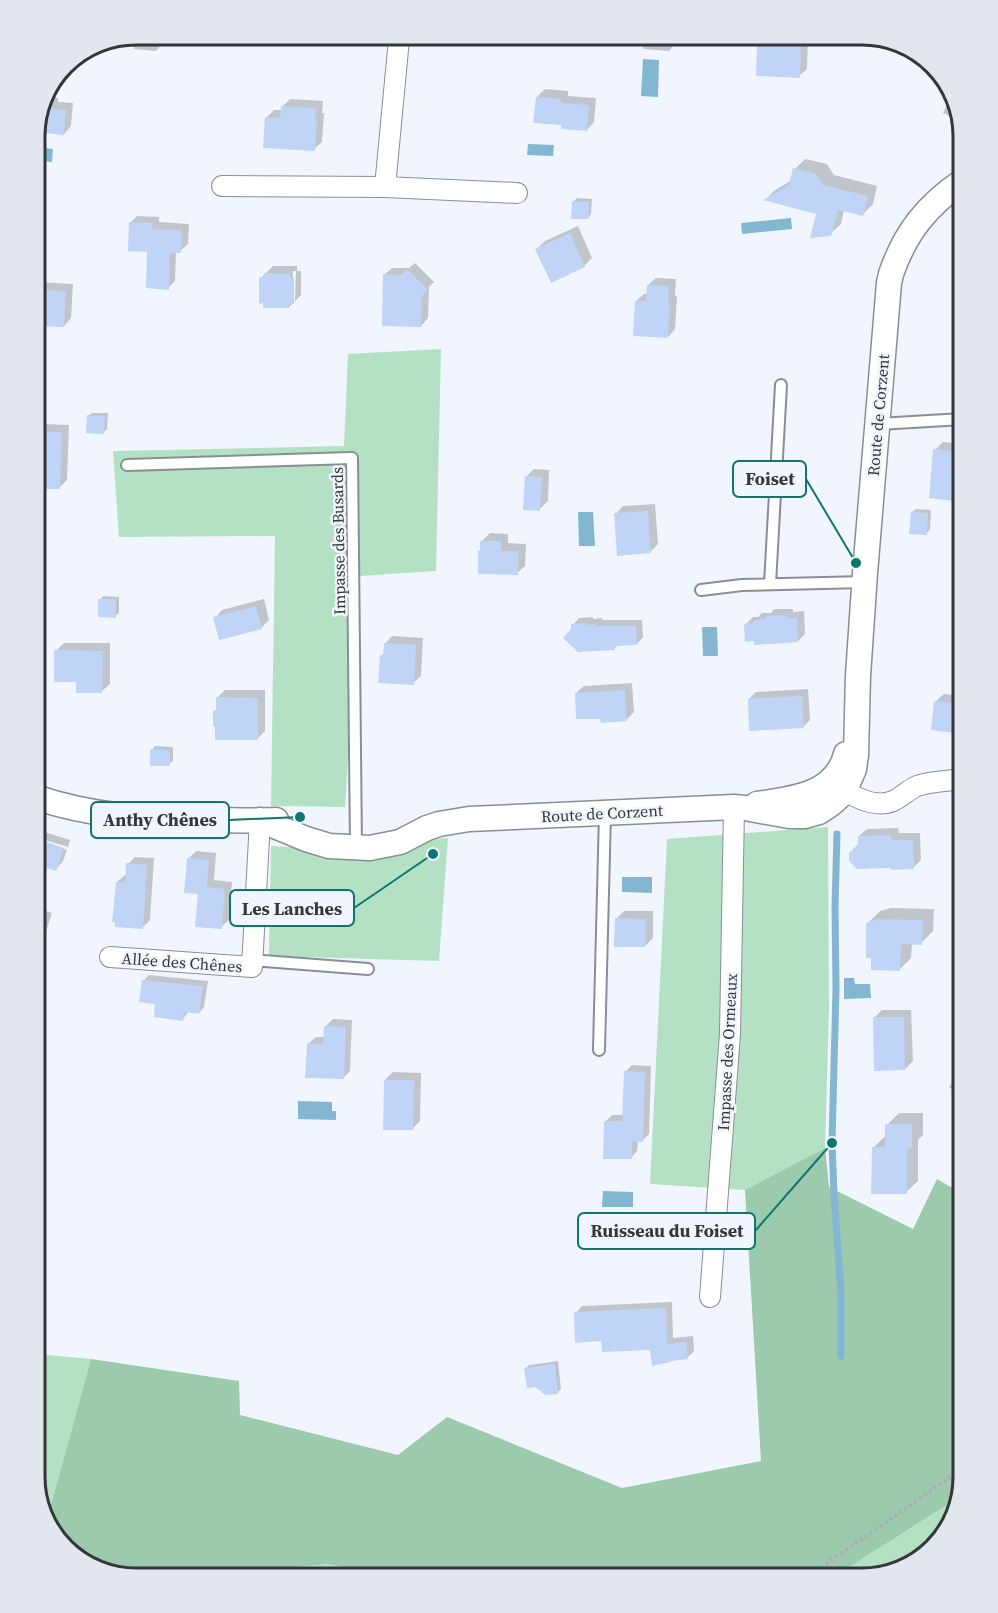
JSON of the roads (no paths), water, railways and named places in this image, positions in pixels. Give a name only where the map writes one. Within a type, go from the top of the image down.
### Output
[{"type":"street","points":[[385,187],[398,45]]},
{"type":"street","points":[[222,186],[385,187],[517,194]]},
{"type":"street","name":"Route de Corzent","points":[[45,800],[138,818],[286,820],[356,841],[430,816],[469,819],[734,807],[789,816],[805,816],[826,808],[839,784],[851,776],[856,755],[858,676],[890,284],[895,264],[917,222],[933,204],[953,189]]},
{"type":"street","points":[[839,784],[865,800],[885,804],[918,786],[953,781]]},
{"type":"street","name":"Impasse des Ormeaux","points":[[710,1297],[730,1034],[734,807]]},
{"type":"street","name":"Allée des Chênes","points":[[110,957],[252,967],[260,820]]},
{"type":"lane","points":[[770,584],[781,385]]},
{"type":"lane","points":[[878,424],[953,420]]},
{"type":"lane","name":"Impasse des Busards","points":[[127,465],[352,458],[356,841]]},
{"type":"lane","points":[[701,590],[742,585],[865,582]]},
{"type":"lane","points":[[599,1050],[605,813]]},
{"type":"lane","points":[[252,960],[368,969]]},
{"type":"water","points":[[643,59],[659,60],[658,97],[641,96]]},
{"type":"water","points":[[528,144],[554,145],[553,156],[527,155]]},
{"type":"water","points":[[45,148],[53,149],[52,162],[45,161]]},
{"type":"water","points":[[791,218],[792,229],[742,234],[741,223]]},
{"type":"water","points":[[578,512],[593,512],[595,546],[579,546]]},
{"type":"water","points":[[702,627],[717,627],[718,656],[703,656]]},
{"type":"water","points":[[622,877],[652,877],[652,893],[622,892]]},
{"type":"water","points":[[844,978],[854,978],[855,984],[870,984],[871,998],[844,999]]},
{"type":"water","points":[[298,1101],[332,1102],[332,1111],[336,1111],[336,1120],[298,1119]]},
{"type":"water","points":[[603,1191],[633,1192],[633,1207],[602,1207]]},
{"type":"waterway","points":[[837,834],[832,1143],[841,1293],[841,1356]]},
{"type":"place","name":"Foiset","points":[[856,563]]},
{"type":"place","name":"Anthy Chênes","points":[[300,817]]},
{"type":"place","name":"Les Lanches","points":[[433,854]]},
{"type":"place","name":"Ruisseau du Foiset","points":[[832,1143]]}]
